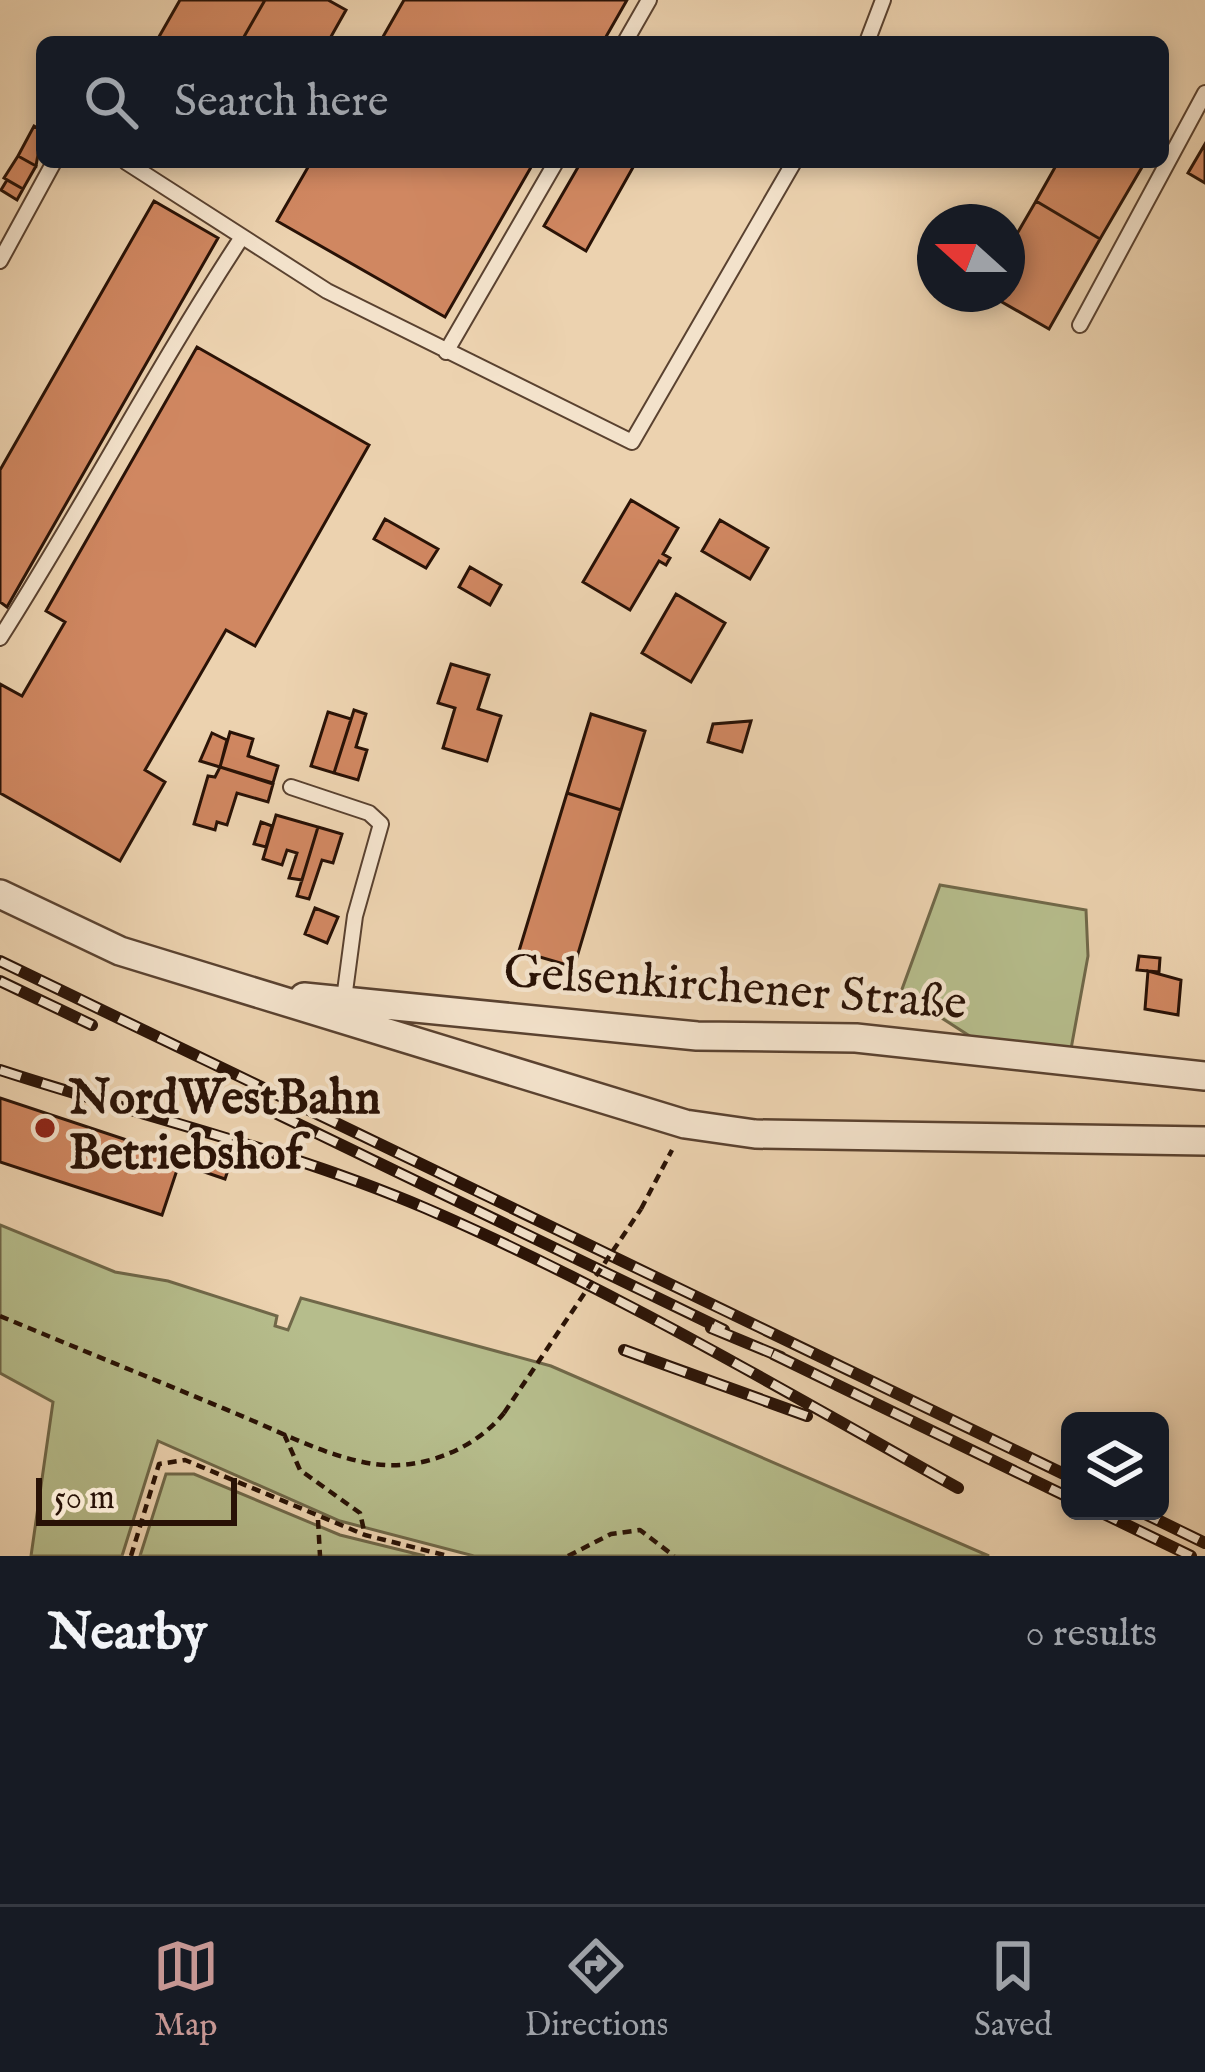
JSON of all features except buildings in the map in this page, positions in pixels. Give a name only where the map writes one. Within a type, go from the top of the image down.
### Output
[{"type":"street","name":"Gelsenkirchener Straße","points":[[0,894],[120,951],[686,1124],[755,1134],[1205,1142]]},
{"type":"street","name":"Gelsenkirchener Straße","points":[[258,994],[697,1036],[856,1038],[1205,1076]]},
{"type":"lane","points":[[629,36],[650,0]]},
{"type":"lane","points":[[869,36],[883,0]]},
{"type":"lane","points":[[1169,160],[1205,93]]},
{"type":"lane","points":[[0,261],[51,168]]},
{"type":"lane","points":[[135,168],[327,291],[632,442],[791,168]]},
{"type":"lane","points":[[446,352],[553,168]]},
{"type":"lane","points":[[1080,325],[1165,168]]},
{"type":"lane","points":[[0,638],[64,536],[166,352],[242,237]]},
{"type":"lane","points":[[290,788],[369,813],[381,824],[356,916],[344,999]]},
{"type":"path","points":[[0,1316],[284,1434],[375,1464],[410,1465],[484,1438],[641,1209],[686,1124]]},
{"type":"path","points":[[284,1434],[300,1470],[360,1513],[365,1535]]},
{"type":"path","points":[[131,1556],[159,1464],[185,1460],[365,1535],[448,1556]]},
{"type":"path","points":[[317,1517],[320,1556]]},
{"type":"path","points":[[568,1556],[611,1534],[640,1530],[674,1556]]},
{"type":"green space","points":[[940,885],[1086,910],[1088,956],[1071,1049],[976,1040],[901,992]]},
{"type":"green space","points":[[0,1225],[115,1272],[168,1281],[277,1316],[275,1326],[288,1330],[301,1298],[551,1366],[989,1556],[474,1556],[340,1521],[158,1441],[122,1556],[31,1556],[53,1402],[0,1373]]},
{"type":"green space","points":[[166,1474],[194,1474],[340,1535],[425,1556],[140,1556]]},
{"type":"railway","points":[[0,961],[1061,1473]]},
{"type":"railway","points":[[0,981],[92,1025]]},
{"type":"railway","points":[[0,1070],[268,1151],[425,1208],[629,1306],[958,1488]]},
{"type":"railway","points":[[238,1095],[724,1330]]},
{"type":"railway","points":[[711,1328],[781,1357]]},
{"type":"railway","points":[[624,1350],[807,1416]]},
{"type":"railway","points":[[773,1354],[1061,1494]]},
{"type":"railway","points":[[1117,1520],[1191,1556]]},
{"type":"railway","points":[[1158,1520],[1205,1543]]},
{"type":"place","name":"NordWestBahn Betriebshof","points":[[45,1128]]}]
